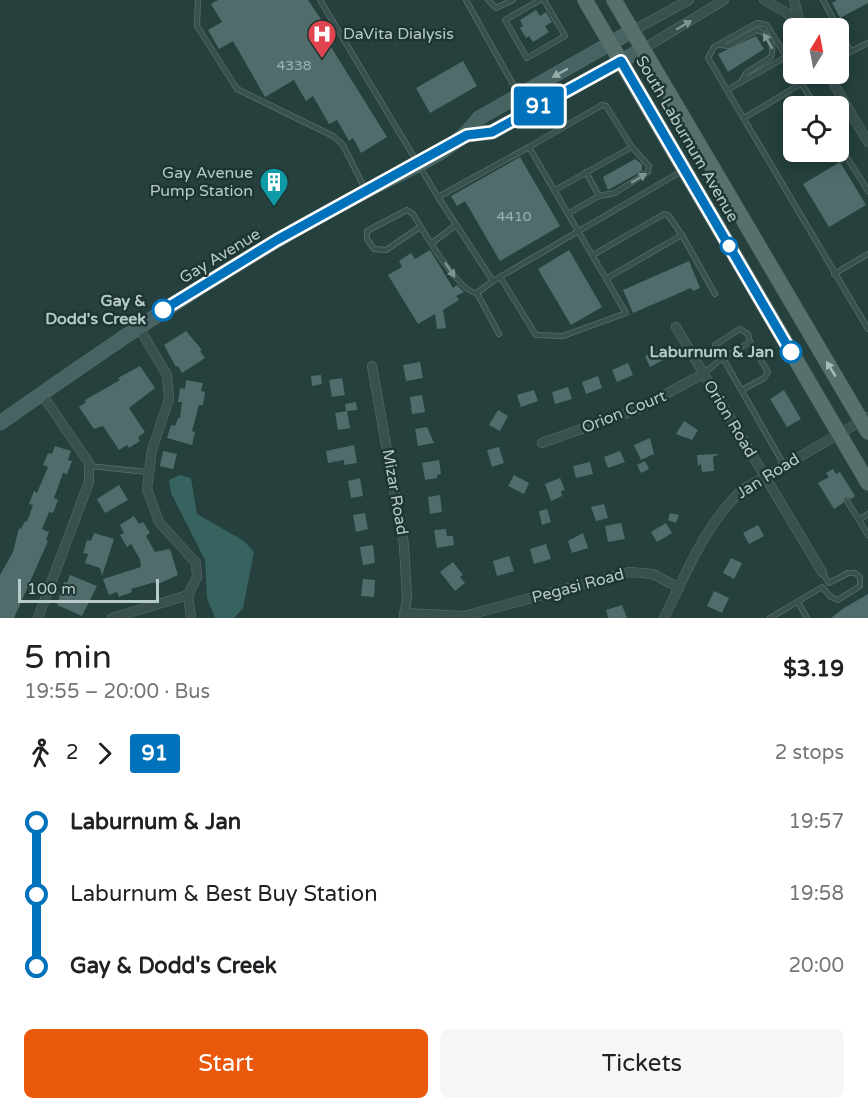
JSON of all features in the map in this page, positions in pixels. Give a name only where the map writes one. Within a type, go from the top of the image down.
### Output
[{"type":"main road","name":"South Laburnum Avenue","points":[[585,0],[868,483]]},
{"type":"main road","name":"South Laburnum Avenue","points":[[614,0],[866,420]]},
{"type":"street","points":[[632,31],[689,0]]},
{"type":"street","points":[[643,48],[724,0]]},
{"type":"street","points":[[764,0],[791,18]]},
{"type":"street","points":[[794,0],[798,18]]},
{"type":"street","name":"Gay Avenue","points":[[467,135],[479,118],[632,31]]},
{"type":"street","name":"Gay Avenue","points":[[0,423],[138,326],[277,240],[467,135],[492,132],[643,48]]},
{"type":"street","points":[[834,84],[868,142]]},
{"type":"street","points":[[138,326],[167,375],[169,399],[147,472],[147,489],[159,522],[196,563],[197,577],[188,595],[191,618]]},
{"type":"street","name":"Orion Road","points":[[676,327],[822,572]]},
{"type":"street","name":"Mizar Road","points":[[372,366],[404,544],[407,597],[404,616]]},
{"type":"street","name":"Orion Court","points":[[542,443],[638,409],[703,374]]},
{"type":"street","points":[[38,618],[89,482],[89,466],[80,446],[41,393]]},
{"type":"street","name":"Jan Road","points":[[664,618],[709,531],[726,504],[742,490],[838,433],[866,420]]},
{"type":"street","name":"Pegasi Road","points":[[404,616],[464,616],[630,572],[661,577],[679,588]]},
{"type":"street","points":[[112,618],[188,595]]},
{"type":"lane","points":[[198,0],[197,26],[237,89],[333,136],[343,146],[366,191]]},
{"type":"lane","points":[[320,0],[438,197],[493,281]]},
{"type":"lane","points":[[466,0],[519,96]]},
{"type":"lane","points":[[488,0],[496,8],[513,0]]},
{"type":"lane","points":[[542,0],[565,36],[527,58],[505,20],[542,0]]},
{"type":"lane","points":[[823,0],[832,18]]},
{"type":"lane","points":[[783,52],[767,25],[757,23],[714,47],[708,58],[868,329]]},
{"type":"lane","points":[[719,44],[729,46],[757,30],[763,32],[769,40],[773,49],[771,57],[746,73],[741,82]]},
{"type":"lane","points":[[849,48],[851,51],[868,43]]},
{"type":"lane","points":[[727,90],[783,59]]},
{"type":"lane","points":[[744,118],[799,84]]},
{"type":"lane","points":[[438,197],[602,105],[606,106],[632,147],[649,166],[648,172],[615,193],[599,196],[568,213]]},
{"type":"lane","points":[[500,277],[536,335],[563,336],[626,313],[529,147]]},
{"type":"lane","points":[[555,190],[632,147]]},
{"type":"lane","points":[[849,161],[868,191]]},
{"type":"lane","points":[[474,293],[684,170]]},
{"type":"lane","points":[[586,172],[599,196]]},
{"type":"lane","points":[[420,227],[386,250],[374,249],[367,239],[367,231],[404,209],[412,214],[454,277],[474,293],[499,334]]},
{"type":"lane","points":[[593,255],[664,214],[668,215],[716,294]]},
{"type":"lane","points":[[432,243],[456,225]]},
{"type":"lane","points":[[607,279],[682,235]]},
{"type":"lane","points":[[834,274],[868,254]]},
{"type":"lane","points":[[742,390],[765,378],[768,372],[750,342],[748,334],[740,329],[717,341],[715,345],[784,465]]},
{"type":"lane","points":[[703,374],[723,358],[750,342]]},
{"type":"lane","points":[[89,466],[147,472]]},
{"type":"lane","points":[[848,501],[868,535]]},
{"type":"lane","points":[[859,520],[868,514]]},
{"type":"lane","points":[[822,572],[829,584]]},
{"type":"lane","points":[[773,617],[822,587],[849,573],[855,573],[860,577],[858,589],[838,600],[831,597],[822,587]]},
{"type":"lane","points":[[798,602],[807,618]]},
{"type":"water","points":[[180,475],[191,478],[197,514],[244,541],[254,552],[243,608],[234,618],[215,618],[207,598],[205,560],[171,493],[169,480]]},
{"type":"building","points":[[218,0],[308,0],[333,37],[334,44],[331,47],[387,137],[361,153],[353,138],[349,141],[337,120],[329,124],[313,96],[306,101],[294,80],[265,97],[233,41],[219,49],[208,30],[222,22],[211,4]]},
{"type":"building","points":[[837,0],[868,0],[868,3],[840,18],[832,3]]},
{"type":"building","points":[[536,10],[540,16],[546,12],[552,22],[545,26],[549,32],[533,42],[529,36],[526,38],[520,28],[523,26],[520,20]]},
{"type":"building","points":[[756,36],[764,49],[728,72],[718,54]]},
{"type":"building","points":[[463,61],[477,86],[430,113],[416,88]]},
{"type":"building","points":[[520,157],[560,226],[500,261],[465,201],[457,206],[451,196]]},
{"type":"building","points":[[635,159],[642,164],[642,171],[608,190],[603,177]]},
{"type":"building","points":[[840,162],[866,205],[829,227],[803,184]]},
{"type":"building","points":[[430,250],[453,288],[457,285],[464,292],[456,296],[459,300],[443,310],[446,328],[437,329],[435,314],[418,324],[388,275],[402,267],[399,261],[411,253],[415,259]]},
{"type":"building","points":[[569,250],[602,307],[571,325],[538,269]]},
{"type":"building","points":[[689,261],[700,288],[693,291],[691,288],[633,313],[623,290]]},
{"type":"building","points":[[186,331],[202,350],[200,351],[205,358],[182,373],[178,366],[176,367],[164,345]]},
{"type":"building","points":[[670,346],[674,354],[650,367],[645,356]]},
{"type":"building","points":[[420,362],[423,378],[406,381],[403,365]]},
{"type":"building","points":[[628,363],[633,375],[617,382],[612,370]]},
{"type":"building","points":[[140,366],[155,388],[129,408],[145,432],[138,437],[140,441],[129,448],[127,445],[119,450],[103,426],[94,429],[79,407],[86,402],[85,400]]},
{"type":"building","points":[[321,375],[322,384],[312,386],[311,376]]},
{"type":"building","points":[[598,376],[602,388],[586,394],[582,382]]},
{"type":"building","points":[[342,378],[345,395],[332,397],[329,380]]},
{"type":"building","points":[[186,380],[203,383],[201,391],[205,392],[203,405],[199,405],[192,431],[195,432],[192,445],[167,438],[171,425],[175,426],[180,418],[182,402],[178,402],[180,388],[185,389]]},
{"type":"building","points":[[568,387],[572,399],[555,404],[552,392]]},
{"type":"building","points":[[534,390],[538,401],[521,407],[517,395]]},
{"type":"building","points":[[784,390],[801,419],[787,427],[770,399]]},
{"type":"building","points":[[422,395],[425,412],[412,414],[410,397]]},
{"type":"building","points":[[356,402],[357,410],[346,411],[345,404]]},
{"type":"building","points":[[498,410],[508,416],[500,431],[489,425]]},
{"type":"building","points":[[347,411],[350,428],[338,430],[335,413]]},
{"type":"building","points":[[684,421],[698,430],[692,440],[676,434]]},
{"type":"building","points":[[427,427],[434,443],[418,446],[415,429]]},
{"type":"building","points":[[650,438],[654,454],[641,460],[634,445]]},
{"type":"building","points":[[354,445],[357,463],[344,465],[344,460],[328,463],[326,451]]},
{"type":"building","points":[[55,446],[71,451],[68,460],[72,461],[67,474],[63,473],[54,498],[58,500],[53,513],[49,512],[42,529],[49,532],[46,540],[48,541],[14,618],[0,618],[0,575],[13,552],[19,528],[21,529],[25,521],[27,522],[33,505],[29,504],[34,491],[37,493],[48,467],[43,465],[48,453],[52,454]]},
{"type":"building","points":[[499,447],[504,463],[492,467],[487,450]]},
{"type":"building","points":[[163,451],[177,454],[173,469],[160,466]]},
{"type":"building","points":[[620,451],[625,462],[608,468],[604,457]]},
{"type":"building","points":[[719,454],[713,457],[714,471],[702,472],[701,464],[698,466],[697,455]]},
{"type":"building","points":[[439,460],[441,474],[437,475],[437,478],[425,480],[422,463]]},
{"type":"building","points":[[645,461],[649,469],[641,473],[637,465]]},
{"type":"building","points":[[590,462],[593,474],[576,478],[573,466]]},
{"type":"building","points":[[833,469],[836,474],[840,472],[855,496],[851,499],[845,497],[843,503],[834,509],[818,483],[829,477],[826,473]]},
{"type":"building","points":[[514,475],[529,483],[524,494],[508,486]]},
{"type":"building","points":[[360,478],[363,496],[351,498],[348,481]]},
{"type":"building","points":[[560,478],[565,490],[561,491],[562,496],[551,501],[545,484]]},
{"type":"building","points":[[119,485],[128,500],[105,513],[97,499]]},
{"type":"building","points":[[440,495],[442,512],[430,514],[428,497]]},
{"type":"building","points":[[604,504],[608,518],[596,521],[591,507]]},
{"type":"building","points":[[547,509],[551,522],[542,525],[539,511]]},
{"type":"building","points":[[365,513],[368,529],[356,532],[353,515]]},
{"type":"building","points":[[670,513],[679,515],[676,523],[668,520]]},
{"type":"building","points":[[134,516],[139,524],[143,522],[150,533],[146,536],[155,552],[170,549],[178,575],[156,585],[155,582],[131,589],[132,592],[119,597],[117,592],[109,595],[103,579],[141,567],[140,559],[131,544],[127,547],[120,535],[124,533],[120,525]]},
{"type":"building","points":[[621,523],[625,539],[608,542],[605,526]]},
{"type":"building","points":[[666,523],[672,533],[657,542],[651,532]]},
{"type":"building","points":[[758,525],[764,536],[749,544],[743,533]]},
{"type":"building","points":[[446,529],[447,536],[453,536],[454,545],[437,548],[434,530]]},
{"type":"building","points":[[94,533],[114,539],[102,576],[100,568],[85,563],[88,554],[83,553],[87,540],[91,541]]},
{"type":"building","points":[[583,533],[588,548],[572,553],[568,541]]},
{"type":"building","points":[[546,544],[551,559],[534,564],[530,549]]},
{"type":"building","points":[[373,545],[375,563],[363,565],[360,547]]},
{"type":"building","points":[[509,556],[514,571],[497,576],[493,561]]},
{"type":"building","points":[[731,558],[742,563],[734,579],[723,573]]},
{"type":"building","points":[[453,562],[463,575],[460,577],[465,583],[455,591],[440,572]]},
{"type":"building","points":[[70,575],[97,586],[82,616],[57,605],[64,582],[67,583]]},
{"type":"building","points":[[363,579],[375,580],[374,597],[361,596]]},
{"type":"building","points":[[714,591],[729,598],[722,613],[707,606]]},
{"type":"building","points":[[868,594],[868,618],[831,618],[844,608]]},
{"type":"building","points":[[622,605],[627,618],[608,618],[606,610]]},
{"type":"bus line","name":"91","points":[[163,310],[277,240],[467,135],[492,132],[621,61],[791,352]]},
{"type":"place","name":"DaVita Dialysis","points":[[322,60]]},
{"type":"place","name":"Gay Avenue Pump Station","points":[[274,208]]},
{"type":"place","name":"Gay & Dodd's Creek","points":[[163,310]]},
{"type":"place","name":"Laburnum & Jan","points":[[791,352]]}]
